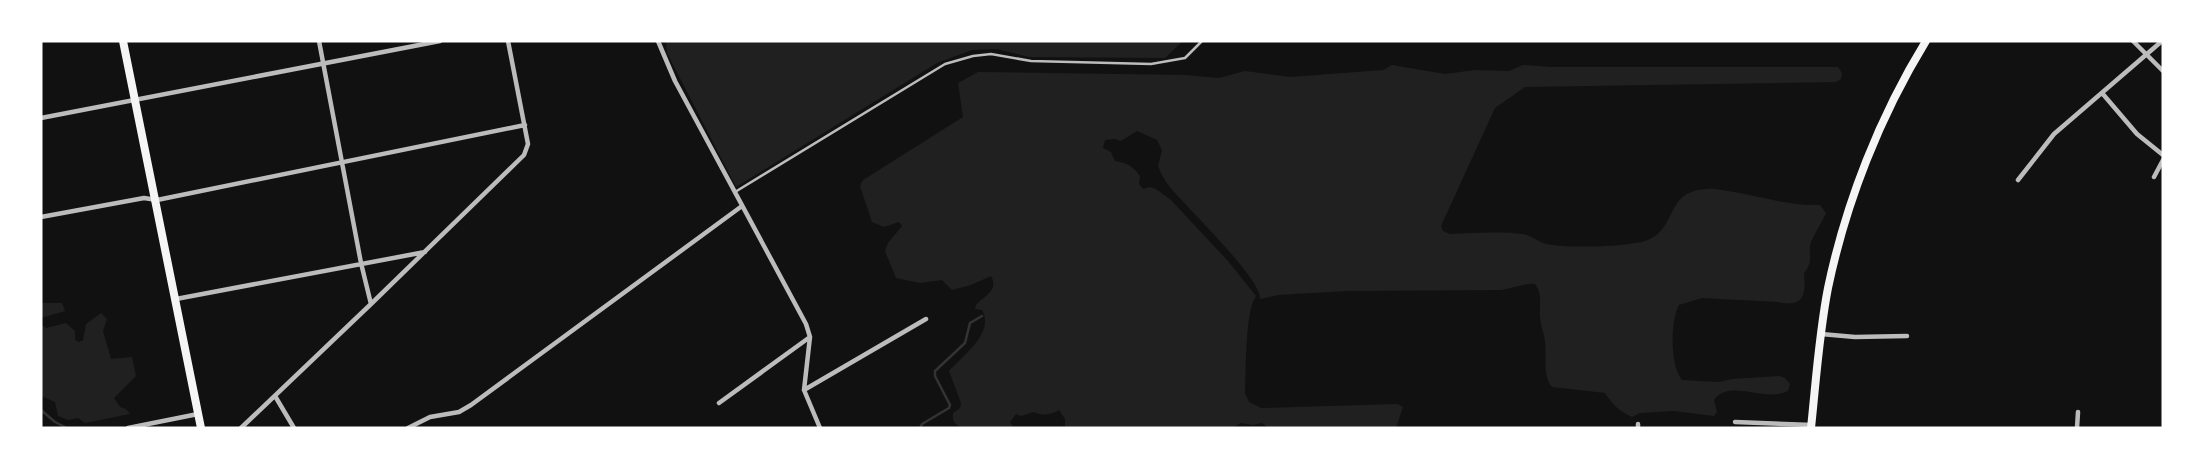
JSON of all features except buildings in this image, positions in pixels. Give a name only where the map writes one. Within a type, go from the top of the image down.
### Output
[{"type":"main road","points":[[123,41],[157,200],[201,428]]},
{"type":"main road","points":[[1812,426],[1821,334],[1829,287],[1856,190],[1896,94],[1926,41]]},
{"type":"street","points":[[319,41],[361,263],[371,304]]},
{"type":"street","points":[[41,118],[440,41]]},
{"type":"street","points":[[240,428],[524,155],[528,144],[508,41]]},
{"type":"street","points":[[658,41],[672,74],[806,324],[810,338],[804,390],[820,428]]},
{"type":"street","points":[[2133,41],[2163,71]]},
{"type":"street","points":[[2018,180],[2054,134],[2162,41]]},
{"type":"street","points":[[2102,92],[2137,134],[2163,155]]},
{"type":"street","points":[[41,217],[144,198],[157,200],[343,164],[525,125]]},
{"type":"street","points":[[2154,176],[2163,160]]},
{"type":"street","points":[[408,428],[430,417],[459,412],[471,405],[742,206]]},
{"type":"street","points":[[176,299],[424,252]]},
{"type":"street","points":[[804,390],[926,319]]},
{"type":"street","points":[[1821,334],[1856,337],[1907,336]]},
{"type":"street","points":[[719,403],[810,338]]},
{"type":"street","points":[[275,396],[294,428]]},
{"type":"street","points":[[2077,428],[2078,412]]},
{"type":"street","points":[[128,428],[198,414]]},
{"type":"street","points":[[1735,422],[1812,426]]},
{"type":"lane","points":[[735,192],[945,64],[973,56],[991,54],[1031,62],[1151,64],[1185,58],[1202,41]]},
{"type":"shaded area","points":[[666,41],[1183,41],[1165,58],[1029,57],[996,49],[972,50],[937,63],[736,187],[667,53]]},
{"type":"shaded area","points":[[1392,65],[1445,74],[1475,70],[1509,71],[1523,65],[1552,67],[1838,67],[1842,73],[1841,79],[1836,82],[1525,87],[1495,108],[1441,226],[1443,231],[1450,234],[1513,233],[1530,236],[1543,243],[1552,245],[1578,247],[1609,246],[1636,243],[1656,236],[1663,229],[1677,203],[1693,191],[1717,189],[1787,203],[1820,205],[1826,213],[1811,242],[1810,261],[1804,273],[1804,293],[1802,298],[1793,303],[1787,303],[1702,298],[1679,305],[1674,322],[1673,354],[1675,365],[1682,380],[1719,382],[1732,379],[1779,376],[1785,378],[1790,384],[1788,391],[1779,394],[1769,394],[1729,391],[1721,394],[1714,400],[1717,412],[1714,416],[1674,411],[1640,413],[1632,417],[1616,407],[1605,393],[1552,387],[1546,371],[1545,341],[1540,318],[1540,296],[1535,284],[1502,290],[1348,291],[1278,295],[1260,299],[1257,289],[1249,276],[1166,181],[1158,166],[1162,150],[1157,140],[1137,131],[1121,141],[1114,139],[1105,140],[1103,148],[1111,152],[1115,161],[1126,164],[1135,170],[1140,176],[1139,184],[1143,189],[1150,187],[1156,189],[1171,200],[1228,261],[1256,296],[1252,303],[1247,342],[1245,393],[1249,402],[1261,408],[1397,404],[1403,407],[1396,428],[1268,428],[1262,423],[1253,425],[1241,423],[1233,428],[1065,428],[1065,419],[1059,410],[1046,414],[1034,412],[1021,416],[1016,414],[1010,422],[1014,428],[962,428],[954,422],[953,413],[960,408],[961,403],[949,371],[969,351],[981,335],[985,319],[982,310],[975,309],[976,305],[992,289],[993,281],[991,276],[971,285],[952,290],[942,280],[920,283],[896,278],[885,251],[888,243],[902,226],[899,222],[884,227],[872,222],[860,186],[863,180],[963,117],[958,83],[978,72],[1185,75],[1219,78],[1245,71],[1290,77],[1383,70]]},
{"type":"shaded area","points":[[41,303],[62,303],[65,311],[41,318]]},
{"type":"shaded area","points":[[101,313],[107,319],[103,331],[111,359],[132,357],[136,376],[114,398],[120,407],[126,409],[130,414],[85,423],[78,418],[68,420],[58,416],[55,402],[41,396],[41,324],[46,328],[66,323],[75,331],[75,340],[79,342],[83,340],[86,324]]},
{"type":"waterway","points":[[920,428],[922,424],[949,408],[950,405],[935,376],[935,371],[965,343],[970,323],[982,316]]},
{"type":"waterway","points":[[41,410],[55,422],[67,428]]}]
